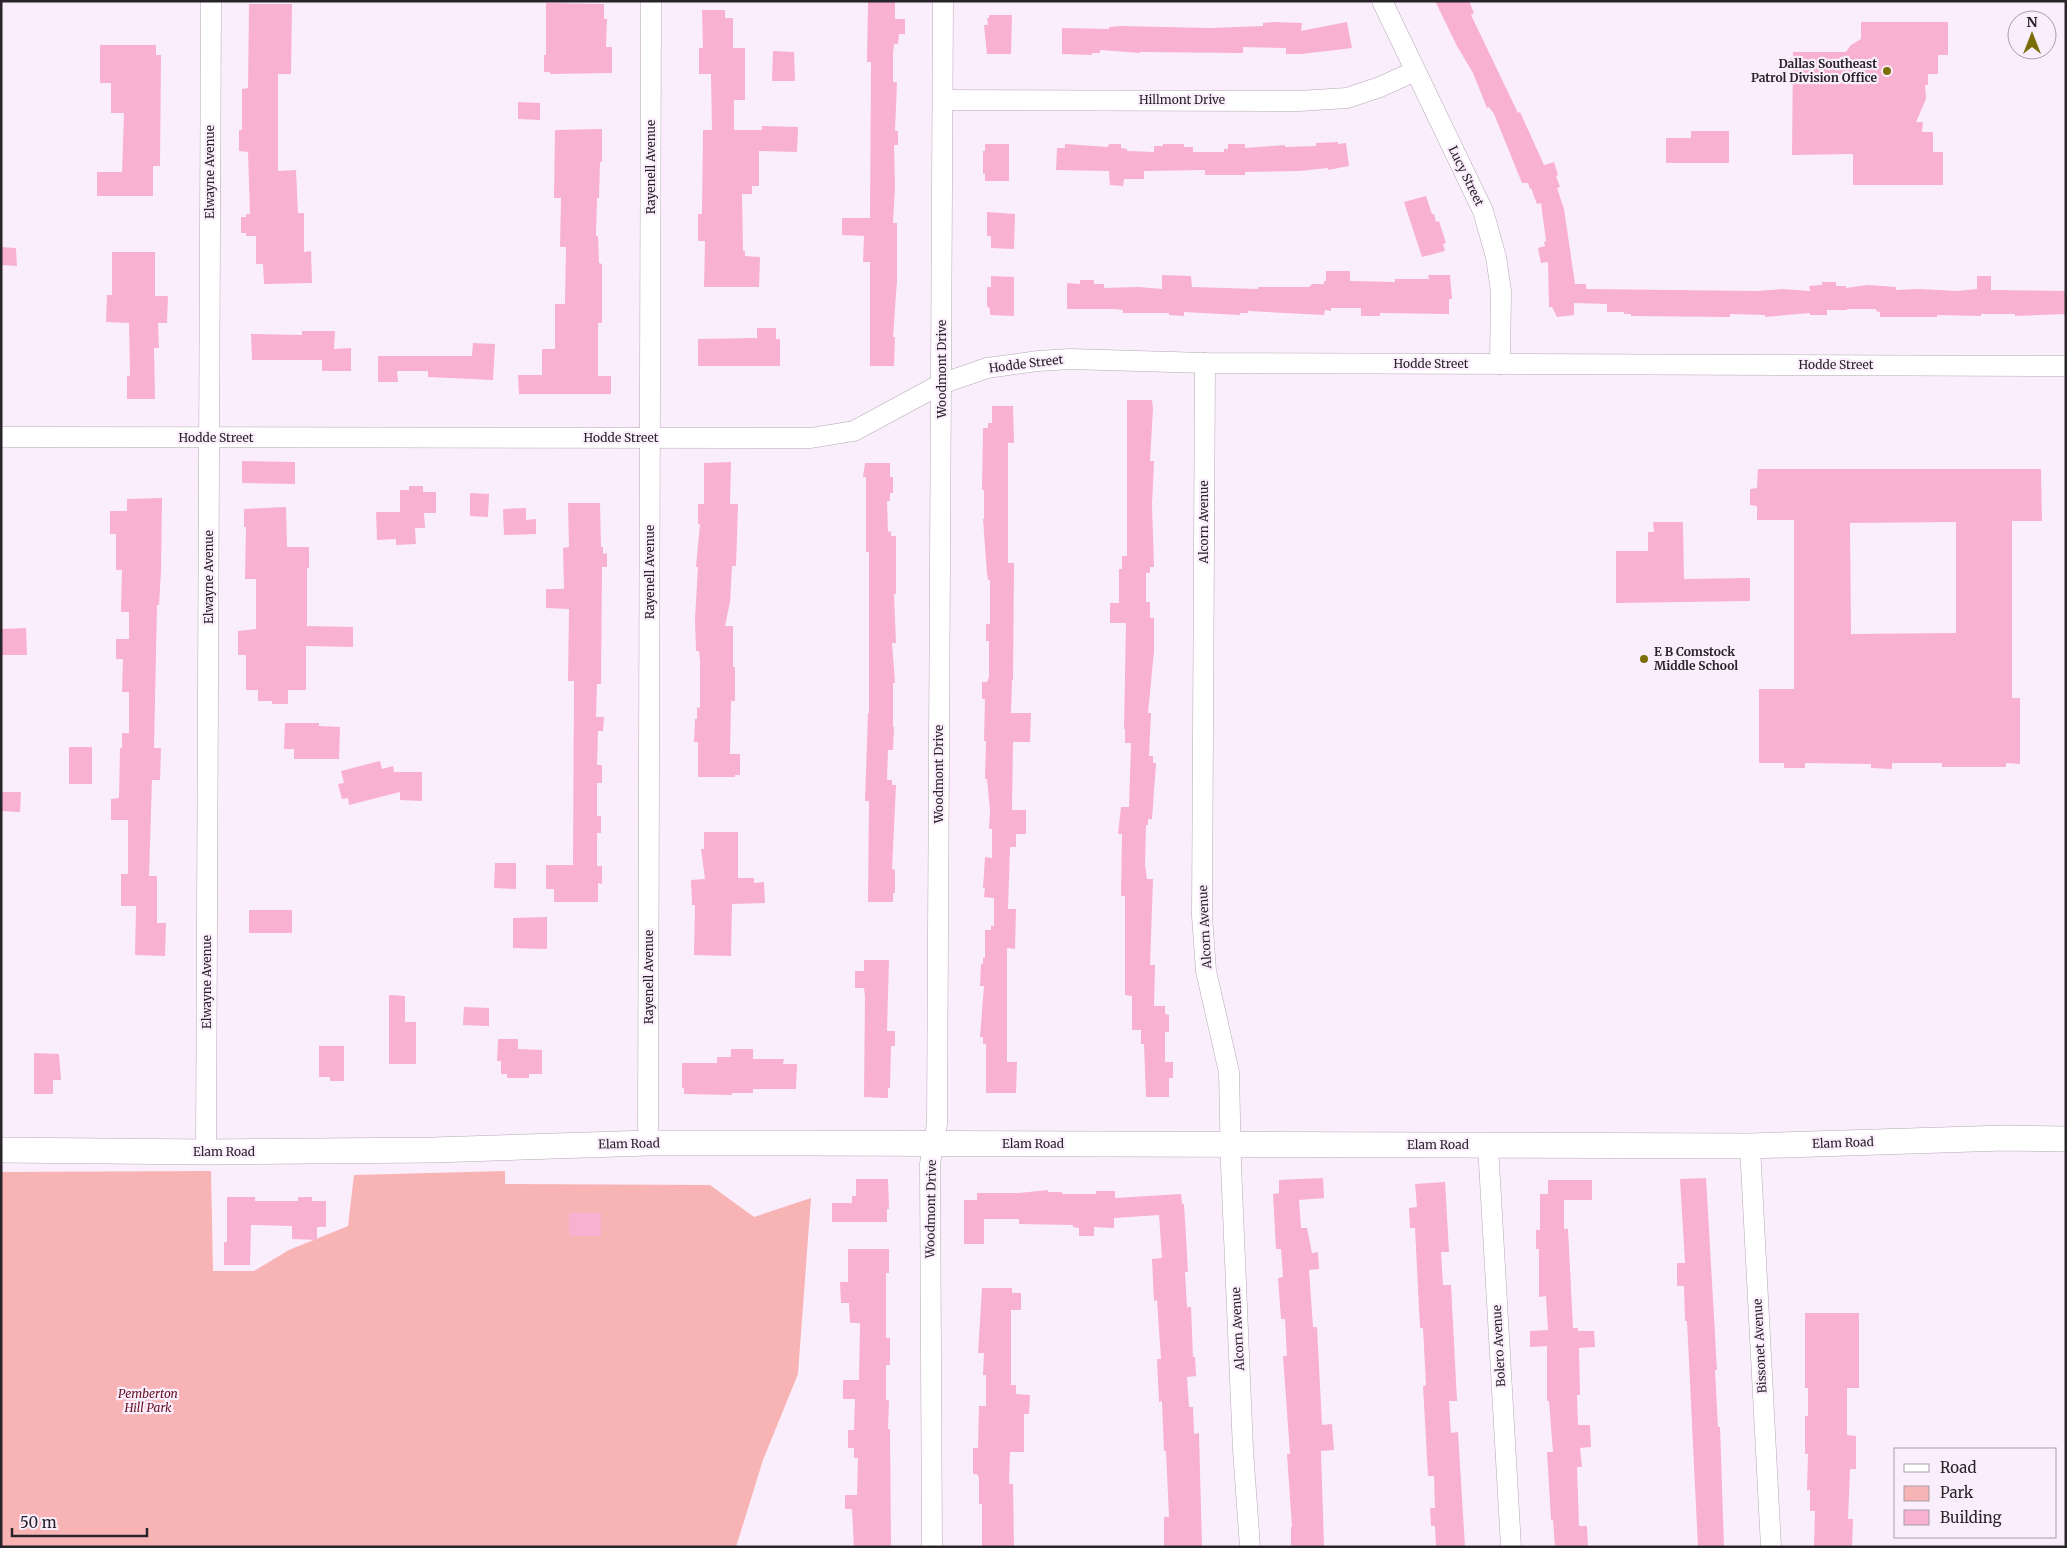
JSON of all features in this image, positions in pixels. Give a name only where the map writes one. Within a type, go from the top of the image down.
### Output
[{"type":"street","name":"Elwayne Avenue","points":[[206,1152],[211,1]]},
{"type":"street","name":"Rayenell Avenue","points":[[648,1143],[651,1]]},
{"type":"street","name":"Woodmont Drive","points":[[932,1547],[930,1164],[937,1114],[944,100],[943,1]]},
{"type":"street","name":"Lucy Street","points":[[1382,1],[1483,212],[1496,257],[1501,291],[1500,364]]},
{"type":"street","name":"Hillmont Drive","points":[[944,100],[1299,101],[1347,98],[1380,87],[1415,71]]},
{"type":"street","name":"Hodde Street","points":[[1,437],[811,438],[854,431],[942,384],[987,368],[1070,359],[1205,363],[2066,366]]},
{"type":"street","name":"Alcorn Avenue","points":[[1205,363],[1202,916],[1206,971],[1229,1072],[1243,1440],[1250,1547]]},
{"type":"street","name":"Elam Road","points":[[1,1150],[206,1152],[434,1150],[648,1143],[1750,1146],[2005,1138],[2066,1139]]},
{"type":"street","name":"Bolero Avenue","points":[[1488,1145],[1511,1547]]},
{"type":"street","name":"Bissonet Avenue","points":[[1750,1146],[1771,1547]]},
{"type":"green space","name":"Pemberton Hill Park","points":[[211,1171],[213,1271],[254,1271],[289,1250],[348,1226],[354,1175],[505,1171],[505,1184],[710,1185],[754,1217],[811,1198],[798,1374],[763,1460],[736,1547],[1,1547],[1,1172]]},
{"type":"building","points":[[868,1],[895,1],[895,19],[905,19],[905,34],[899,34],[898,44],[894,44],[893,54],[893,82],[897,82],[895,131],[898,131],[898,145],[894,145],[895,187],[893,223],[897,223],[897,280],[893,337],[895,337],[894,366],[870,366],[870,262],[863,262],[864,236],[842,235],[842,218],[870,218],[871,62],[867,62]]},
{"type":"building","points":[[1435,1],[1469,1],[1474,13],[1471,15],[1518,113],[1520,112],[1544,165],[1554,162],[1560,187],[1557,188],[1564,209],[1575,284],[1586,284],[1586,289],[1757,291],[1782,289],[1810,291],[1809,286],[1822,285],[1822,282],[1836,282],[1836,286],[1846,286],[1846,288],[1867,285],[1896,287],[1896,290],[1957,291],[1977,289],[1977,276],[1991,276],[1991,290],[2066,291],[2066,314],[1880,317],[1880,312],[1876,311],[1876,309],[1847,309],[1827,310],[1827,315],[1810,315],[1810,313],[1765,317],[1765,315],[1730,314],[1730,317],[1631,316],[1631,314],[1624,314],[1624,312],[1607,312],[1607,304],[1574,303],[1574,315],[1557,317],[1552,307],[1549,307],[1548,262],[1541,263],[1538,248],[1545,246],[1544,242],[1546,241],[1541,203],[1537,204],[1528,183],[1522,183],[1494,114],[1489,107],[1487,108],[1473,73],[1457,46]]},
{"type":"building","points":[[546,3],[604,4],[604,19],[607,19],[606,47],[612,47],[612,73],[550,74],[550,72],[544,72],[544,55],[546,55]]},
{"type":"building","points":[[249,4],[292,4],[291,74],[278,74],[278,171],[296,170],[298,213],[304,213],[304,252],[311,251],[312,283],[264,284],[263,264],[256,264],[256,236],[246,236],[246,233],[241,233],[241,217],[246,217],[246,214],[250,214],[248,152],[239,151],[239,130],[242,130],[242,89],[248,88]]},
{"type":"building","points":[[702,10],[725,10],[725,18],[733,18],[733,48],[745,48],[745,100],[734,100],[734,130],[762,130],[762,126],[798,127],[797,152],[759,151],[759,186],[752,186],[752,194],[742,194],[743,251],[745,251],[745,256],[760,257],[759,287],[704,287],[705,241],[698,241],[698,214],[702,214],[703,130],[712,130],[711,74],[699,74],[699,48],[703,48]]},
{"type":"building","points":[[989,15],[1012,15],[1011,54],[987,54],[984,25],[988,25],[987,18],[989,18]]},
{"type":"building","points":[[1347,22],[1352,48],[1301,54],[1286,54],[1286,48],[1243,47],[1243,53],[1140,53],[1100,50],[1100,53],[1092,53],[1092,55],[1062,54],[1062,28],[1109,29],[1109,27],[1120,26],[1210,28],[1263,26],[1263,23],[1302,23],[1301,31]]},
{"type":"building","points":[[1861,22],[1948,22],[1948,55],[1938,55],[1938,74],[1928,74],[1928,85],[1925,85],[1926,99],[1916,122],[1923,122],[1922,132],[1933,132],[1933,152],[1943,152],[1943,185],[1853,185],[1853,154],[1792,155],[1793,52],[1846,52],[1851,45],[1861,39]]},
{"type":"building","points":[[100,45],[156,45],[156,55],[161,55],[160,166],[153,166],[153,196],[97,196],[97,172],[122,172],[124,113],[111,113],[111,83],[100,83]]},
{"type":"building","points":[[773,51],[794,52],[795,81],[772,81]]},
{"type":"building","points":[[518,102],[540,103],[540,120],[518,119]]},
{"type":"building","points":[[602,129],[602,162],[600,162],[599,198],[597,198],[596,236],[598,236],[599,263],[602,264],[602,323],[598,323],[598,376],[611,376],[611,394],[519,394],[518,375],[542,375],[542,349],[555,349],[555,304],[565,304],[566,247],[560,247],[561,198],[554,198],[555,130]]},
{"type":"building","points":[[1691,131],[1729,131],[1729,163],[1666,163],[1666,138],[1691,138]]},
{"type":"building","points":[[1338,142],[1338,144],[1346,143],[1349,166],[1328,170],[1328,168],[1300,171],[1245,172],[1245,175],[1205,175],[1205,170],[1144,171],[1144,179],[1124,179],[1123,186],[1110,185],[1109,171],[1056,170],[1057,148],[1065,148],[1065,144],[1108,147],[1109,144],[1121,144],[1121,148],[1127,149],[1127,151],[1154,152],[1154,146],[1184,144],[1184,147],[1193,147],[1193,152],[1224,152],[1224,149],[1228,149],[1228,144],[1245,144],[1245,148],[1285,145],[1285,147],[1316,146],[1316,143]]},
{"type":"building","points":[[985,144],[1009,144],[1009,181],[985,181],[985,174],[983,174],[983,151],[985,151]]},
{"type":"building","points":[[1426,196],[1436,222],[1439,221],[1446,243],[1443,244],[1445,251],[1422,257],[1404,202]]},
{"type":"building","points":[[987,212],[1015,214],[1014,249],[991,248],[991,236],[987,236]]},
{"type":"building","points":[[1,247],[16,248],[17,266],[1,265]]},
{"type":"building","points":[[112,252],[155,252],[155,296],[168,296],[167,323],[158,323],[159,348],[154,348],[155,399],[127,399],[127,376],[130,376],[129,323],[106,322],[107,295],[112,295]]},
{"type":"building","points":[[1326,271],[1350,271],[1350,281],[1395,282],[1395,279],[1429,279],[1428,275],[1450,275],[1452,299],[1449,299],[1449,314],[1380,313],[1380,316],[1361,316],[1361,308],[1331,308],[1331,311],[1325,310],[1324,315],[1248,311],[1248,313],[1240,313],[1240,315],[1184,312],[1184,316],[1169,315],[1169,313],[1123,313],[1123,310],[1115,309],[1067,309],[1067,283],[1080,284],[1080,280],[1094,280],[1094,284],[1104,284],[1104,288],[1139,287],[1162,289],[1162,275],[1191,276],[1192,287],[1258,289],[1258,287],[1309,287],[1312,284],[1324,284],[1324,281],[1326,281]]},
{"type":"building","points":[[991,276],[1014,277],[1014,316],[990,315],[990,309],[987,306],[987,287],[991,287]]},
{"type":"building","points":[[757,328],[776,328],[776,339],[780,339],[780,366],[698,366],[698,339],[757,338]]},
{"type":"building","points":[[302,331],[335,331],[334,349],[351,348],[351,371],[322,371],[322,360],[252,360],[251,334],[302,335]]},
{"type":"building","points":[[473,343],[495,344],[493,380],[428,377],[428,371],[397,371],[398,382],[378,382],[378,356],[472,356]]},
{"type":"building","points":[[1127,400],[1152,400],[1153,409],[1150,461],[1154,461],[1152,505],[1154,567],[1150,567],[1150,573],[1146,573],[1146,602],[1150,602],[1150,618],[1154,618],[1154,651],[1148,713],[1151,713],[1149,756],[1153,756],[1153,763],[1156,763],[1152,819],[1148,819],[1148,825],[1146,825],[1145,865],[1147,879],[1153,879],[1150,965],[1155,965],[1154,1006],[1165,1006],[1165,1014],[1169,1015],[1169,1032],[1165,1032],[1165,1062],[1173,1062],[1173,1078],[1169,1078],[1169,1097],[1146,1097],[1144,1044],[1141,1044],[1141,1030],[1132,1030],[1132,996],[1125,995],[1125,896],[1121,896],[1122,834],[1118,834],[1121,807],[1129,807],[1131,743],[1125,743],[1124,729],[1126,623],[1110,623],[1110,603],[1119,603],[1119,569],[1122,569],[1122,556],[1127,556]]},
{"type":"building","points":[[992,406],[1013,406],[1014,443],[1008,443],[1008,563],[1014,563],[1011,713],[1031,713],[1030,742],[1013,742],[1012,810],[1026,810],[1026,834],[1016,834],[1016,847],[1010,847],[1008,909],[1016,909],[1015,949],[1007,948],[1007,1062],[1017,1062],[1016,1093],[986,1093],[986,1044],[983,1044],[983,1037],[980,1037],[984,986],[980,986],[981,964],[983,964],[983,958],[985,958],[985,930],[991,930],[991,926],[994,926],[994,898],[984,897],[985,888],[983,888],[985,857],[992,858],[992,829],[989,829],[990,810],[987,779],[985,779],[985,699],[982,699],[982,682],[987,682],[989,677],[989,641],[986,641],[986,624],[990,624],[990,580],[988,580],[987,574],[983,519],[983,428],[988,428],[988,423],[992,423]]},
{"type":"building","points":[[242,461],[295,462],[295,484],[242,483]]},
{"type":"building","points":[[731,462],[730,504],[738,504],[736,566],[732,566],[730,602],[725,626],[733,626],[735,701],[731,701],[730,754],[740,754],[740,775],[735,775],[735,777],[698,777],[698,742],[694,742],[697,707],[700,708],[700,660],[699,651],[696,651],[695,619],[698,567],[696,567],[700,524],[698,524],[698,504],[704,504],[704,463]]},
{"type":"building","points":[[865,463],[890,463],[890,477],[893,477],[893,493],[890,493],[890,501],[887,501],[888,532],[891,531],[891,536],[896,536],[896,594],[894,594],[896,643],[892,643],[895,683],[893,683],[893,750],[888,750],[887,780],[892,780],[892,785],[896,785],[892,869],[895,870],[893,902],[868,902],[869,801],[865,801],[869,713],[869,552],[866,552],[866,477],[863,477]]},
{"type":"building","points":[[1758,469],[2041,469],[2042,521],[2012,521],[2012,698],[2020,698],[2020,764],[2006,763],[2006,767],[1942,767],[1942,763],[1892,763],[1892,769],[1871,768],[1871,764],[1805,763],[1805,768],[1784,768],[1784,763],[1759,763],[1759,689],[1794,689],[1794,520],[1757,520],[1757,506],[1750,505],[1750,489],[1757,488]],"holes":[[[1956,522],[1956,633],[1851,634],[1850,523]]]},
{"type":"building","points":[[409,486],[423,486],[423,492],[436,492],[436,513],[424,513],[425,528],[415,528],[416,544],[396,545],[396,539],[377,540],[376,512],[400,512],[400,490],[409,490]]},
{"type":"building","points":[[470,493],[489,494],[488,517],[470,516]]},
{"type":"building","points":[[162,498],[161,571],[159,605],[157,605],[154,748],[161,748],[160,780],[152,780],[149,876],[157,876],[157,923],[166,923],[165,956],[135,955],[136,906],[121,906],[121,874],[128,874],[128,820],[111,820],[111,799],[119,798],[122,733],[129,733],[129,692],[122,692],[123,659],[116,659],[116,639],[129,639],[129,612],[121,612],[122,570],[116,570],[116,534],[110,534],[110,511],[127,511],[127,499]]},
{"type":"building","points":[[568,503],[600,503],[601,547],[603,547],[603,554],[607,553],[607,567],[602,567],[601,684],[597,684],[596,717],[604,717],[603,731],[598,731],[597,765],[602,765],[602,783],[597,783],[597,816],[601,816],[601,833],[597,833],[597,866],[602,866],[602,884],[598,883],[598,902],[554,902],[554,889],[546,889],[546,865],[573,865],[574,681],[568,681],[569,609],[546,608],[546,589],[564,589],[563,548],[569,547]]},
{"type":"building","points":[[286,507],[287,547],[309,547],[307,626],[353,627],[353,647],[306,646],[306,690],[288,690],[288,704],[272,704],[272,701],[258,701],[258,690],[246,690],[246,655],[238,655],[238,631],[256,629],[256,579],[245,579],[246,527],[244,527],[244,509]]},
{"type":"building","points":[[526,508],[526,520],[536,519],[536,534],[504,535],[503,509]]},
{"type":"building","points":[[1653,522],[1683,522],[1684,579],[1750,578],[1750,601],[1616,603],[1616,551],[1648,551],[1648,532],[1654,532]]},
{"type":"building","points":[[26,628],[27,655],[1,655],[1,629]]},
{"type":"building","points":[[285,723],[319,723],[319,726],[340,727],[339,759],[294,759],[294,749],[284,749]]},
{"type":"building","points":[[69,747],[92,747],[92,784],[69,784]]},
{"type":"building","points":[[380,761],[382,769],[393,766],[394,772],[422,772],[422,801],[400,800],[400,792],[349,805],[348,798],[342,799],[338,784],[344,783],[341,771]]},
{"type":"building","points":[[1,792],[21,792],[20,812],[1,811]]},
{"type":"building","points":[[704,832],[738,832],[738,878],[754,878],[754,883],[764,882],[765,903],[732,904],[731,956],[694,955],[695,905],[692,905],[691,880],[705,879],[701,849],[704,849]]},
{"type":"building","points":[[495,863],[516,863],[516,889],[494,888]]},
{"type":"building","points":[[249,910],[292,910],[292,933],[249,933]]},
{"type":"building","points":[[547,917],[547,949],[513,948],[513,918]]},
{"type":"building","points":[[864,960],[889,960],[887,1031],[895,1031],[895,1046],[891,1046],[888,1098],[864,1097],[865,996],[864,988],[855,988],[855,971],[864,971]]},
{"type":"building","points":[[389,995],[405,996],[405,1022],[416,1022],[416,1064],[389,1064]]},
{"type":"building","points":[[464,1007],[489,1008],[489,1026],[463,1025]]},
{"type":"building","points":[[498,1039],[518,1039],[518,1049],[542,1050],[542,1074],[529,1074],[529,1078],[507,1078],[507,1074],[501,1074],[501,1061],[497,1061]]},
{"type":"building","points":[[319,1046],[344,1046],[344,1081],[330,1081],[330,1077],[319,1077]]},
{"type":"building","points":[[731,1049],[753,1049],[753,1059],[784,1059],[783,1064],[797,1064],[796,1089],[753,1089],[753,1093],[732,1093],[732,1095],[684,1094],[684,1088],[682,1088],[682,1063],[717,1063],[717,1057],[731,1057]]},
{"type":"building","points":[[34,1053],[59,1054],[61,1080],[53,1080],[53,1094],[34,1094]]},
{"type":"building","points":[[1323,1178],[1324,1198],[1299,1200],[1301,1228],[1307,1228],[1312,1253],[1318,1252],[1319,1269],[1309,1270],[1313,1327],[1317,1327],[1322,1425],[1332,1424],[1334,1450],[1321,1451],[1324,1547],[1291,1547],[1292,1527],[1287,1454],[1290,1454],[1283,1356],[1287,1356],[1285,1319],[1281,1319],[1278,1278],[1283,1277],[1281,1249],[1276,1249],[1273,1194],[1279,1193],[1279,1180]]},
{"type":"building","points":[[1706,1178],[1717,1370],[1715,1370],[1718,1427],[1720,1427],[1724,1547],[1698,1547],[1687,1321],[1685,1321],[1684,1286],[1677,1286],[1677,1263],[1685,1263],[1680,1179]]},
{"type":"building","points":[[856,1179],[888,1179],[889,1209],[887,1209],[887,1222],[832,1222],[832,1203],[852,1203],[852,1196],[856,1196]]},
{"type":"building","points":[[1548,1180],[1592,1180],[1592,1200],[1564,1200],[1564,1229],[1568,1229],[1573,1328],[1578,1328],[1578,1331],[1594,1331],[1595,1347],[1579,1348],[1580,1395],[1577,1395],[1578,1425],[1590,1425],[1591,1447],[1580,1448],[1582,1467],[1577,1467],[1579,1526],[1587,1526],[1588,1547],[1555,1547],[1553,1520],[1551,1520],[1547,1452],[1553,1452],[1549,1401],[1547,1401],[1547,1346],[1530,1347],[1530,1331],[1548,1330],[1546,1296],[1539,1297],[1539,1249],[1536,1249],[1536,1230],[1540,1230],[1540,1194],[1548,1194]]},
{"type":"building","points":[[1445,1182],[1449,1252],[1441,1252],[1443,1285],[1451,1285],[1457,1401],[1449,1401],[1451,1433],[1458,1432],[1465,1547],[1436,1547],[1435,1526],[1431,1526],[1430,1508],[1435,1508],[1434,1476],[1428,1476],[1423,1386],[1426,1385],[1423,1328],[1420,1328],[1415,1228],[1410,1228],[1409,1208],[1417,1207],[1415,1184]]},
{"type":"building","points":[[1048,1190],[1048,1192],[1062,1192],[1062,1194],[1096,1194],[1096,1191],[1115,1191],[1115,1198],[1181,1194],[1182,1204],[1184,1204],[1188,1272],[1185,1272],[1187,1307],[1191,1307],[1193,1357],[1195,1357],[1196,1376],[1187,1377],[1189,1407],[1193,1407],[1194,1434],[1199,1433],[1202,1547],[1164,1547],[1164,1517],[1169,1517],[1162,1401],[1159,1402],[1157,1359],[1161,1359],[1157,1300],[1154,1301],[1152,1259],[1162,1258],[1159,1215],[1114,1218],[1114,1228],[1094,1227],[1094,1236],[1079,1236],[1079,1228],[1073,1227],[1073,1225],[1019,1224],[1019,1219],[984,1219],[984,1244],[964,1244],[964,1200],[977,1200],[977,1193],[1019,1193]]},
{"type":"building","points":[[227,1197],[255,1197],[255,1201],[298,1201],[298,1197],[312,1197],[312,1201],[326,1201],[326,1227],[317,1227],[317,1240],[292,1239],[292,1226],[251,1225],[250,1265],[224,1265],[224,1242],[227,1242]]},
{"type":"building","points":[[569,1213],[601,1213],[601,1236],[569,1236]]},
{"type":"building","points":[[848,1249],[889,1249],[889,1273],[886,1273],[886,1338],[890,1338],[890,1365],[886,1365],[886,1400],[889,1400],[888,1429],[890,1429],[891,1547],[854,1547],[852,1509],[845,1509],[845,1495],[857,1495],[858,1458],[854,1458],[854,1448],[848,1448],[848,1430],[854,1430],[855,1399],[843,1399],[843,1380],[859,1380],[860,1323],[850,1323],[849,1303],[841,1303],[840,1282],[848,1282]]},
{"type":"building","points":[[982,1288],[1012,1288],[1012,1293],[1021,1293],[1021,1310],[1011,1310],[1011,1385],[1016,1385],[1016,1394],[1030,1395],[1029,1414],[1024,1414],[1024,1452],[1010,1452],[1009,1484],[1013,1484],[1014,1547],[982,1547],[982,1504],[979,1504],[979,1478],[977,1474],[973,1474],[973,1448],[978,1448],[979,1406],[986,1406],[986,1375],[983,1375],[984,1353],[978,1353]]},
{"type":"building","points":[[1805,1313],[1859,1313],[1859,1388],[1847,1388],[1847,1435],[1856,1436],[1856,1469],[1850,1469],[1848,1519],[1853,1519],[1852,1547],[1814,1547],[1815,1511],[1810,1511],[1810,1490],[1807,1490],[1808,1454],[1805,1454],[1805,1416],[1808,1416],[1808,1388],[1805,1388]]},
{"type":"place","name":"Dallas Southeast Patrol Division Office","points":[[1887,71]]},
{"type":"place","name":"E B Comstock Middle School","points":[[1644,659]]}]
